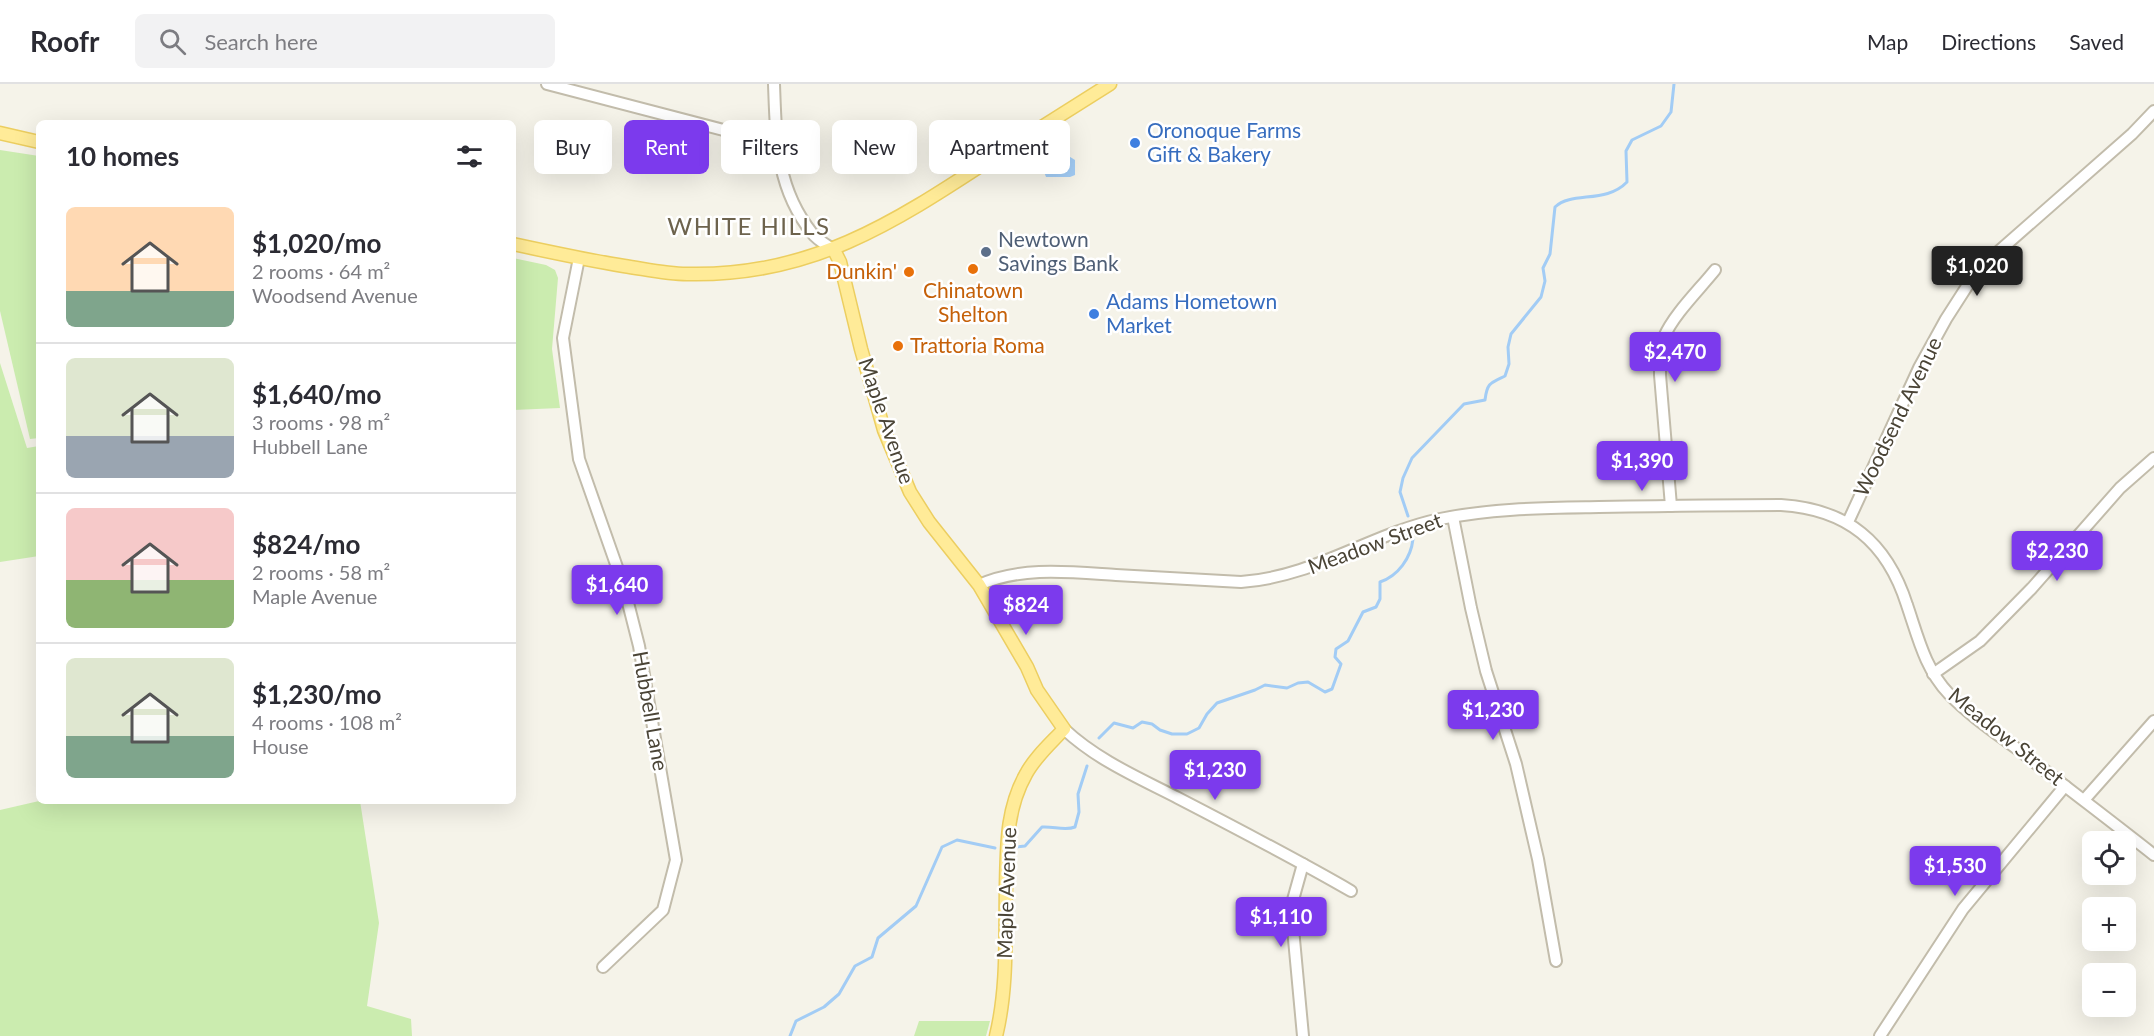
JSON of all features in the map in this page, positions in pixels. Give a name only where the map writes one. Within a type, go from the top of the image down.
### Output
[{"type":"main road","points":[[516,245],[579,258],[685,274],[722,274],[772,267],[834,250],[895,220],[930,200],[1110,84]]},
{"type":"main road","points":[[0,133],[36,141]]},
{"type":"main road","name":"Maple Avenue","points":[[834,250],[840,262],[884,430],[910,492],[929,522],[979,585],[1027,667],[1037,690],[1065,729],[1026,774],[1011,809],[1007,844],[1002,1007],[996,1036]]},
{"type":"street","points":[[547,84],[721,129]]},
{"type":"street","points":[[774,84],[776,120]]},
{"type":"street","name":"Woodsend Avenue","points":[[1848,522],[1919,368],[1971,280],[1999,250],[2132,134],[2154,111]]},
{"type":"street","points":[[784,174],[788,194],[813,234],[834,250]]},
{"type":"street","name":"Hubbell Lane","points":[[579,258],[563,338],[579,459],[624,587],[639,646],[676,860],[663,910],[603,967]]},
{"type":"street","points":[[1671,506],[1660,355],[1663,339],[1673,322],[1715,270]]},
{"type":"street","points":[[1933,674],[1980,641],[2032,588],[2120,489],[2154,458]]},
{"type":"street","name":"Meadow Street","points":[[979,585],[1005,576],[1035,572],[1241,582],[1264,580],[1307,569],[1400,531],[1453,517],[1512,509],[1671,506],[1797,506],[1816,509],[1848,522],[1873,542],[1892,569],[1907,603],[1921,649],[1933,674],[1949,694],[2154,855]]},
{"type":"street","points":[[1453,517],[1486,671],[1516,764],[1557,961]]},
{"type":"street","points":[[2084,800],[2154,721]]},
{"type":"street","points":[[1065,729],[1076,740],[1109,762],[1351,891]]},
{"type":"street","points":[[1880,1036],[1963,909],[2066,786]]},
{"type":"street","points":[[1303,864],[1291,907],[1303,1036]]},
{"type":"green space","points":[[0,150],[36,156],[36,438],[30,439],[0,311]]},
{"type":"green space","points":[[516,259],[546,265],[555,270],[558,278],[552,349],[560,408],[516,410]]},
{"type":"green space","points":[[0,363],[27,448],[36,446],[36,556],[0,562]]},
{"type":"green space","points":[[36,802],[36,804],[360,804],[379,923],[367,1006],[411,1019],[412,1036],[0,1036],[0,810]]},
{"type":"green space","points":[[919,1021],[990,1021],[986,1036],[914,1036]]},
{"type":"water","points":[[1070,157],[1075,160],[1075,175],[1046,177],[1045,174],[1070,174]]},
{"type":"waterway","points":[[1408,516],[1400,492],[1403,478],[1412,458],[1464,404],[1485,400],[1490,384],[1505,376],[1509,364],[1508,347],[1511,334],[1541,297],[1545,281],[1543,268],[1550,254],[1555,207],[1570,199],[1609,193],[1619,189],[1627,182],[1626,151],[1632,140],[1661,126],[1671,112],[1674,84]]},
{"type":"waterway","points":[[1099,738],[1114,723],[1133,728],[1142,722],[1152,724],[1172,734],[1187,734],[1199,728],[1217,703],[1265,685],[1287,688],[1308,682],[1325,692],[1332,689],[1341,664],[1335,657],[1336,649],[1348,641],[1363,612],[1376,607],[1380,599],[1380,582],[1398,571],[1410,553],[1413,539]]},
{"type":"waterway","points":[[1016,847],[1025,846],[1042,827],[1067,829],[1075,827],[1079,812],[1078,794],[1087,766]]},
{"type":"waterway","points":[[790,1036],[796,1021],[824,1007],[839,994],[855,966],[872,957],[878,938],[916,906],[942,847],[957,840],[995,848]]},
{"type":"place","name":"Oronoque Farms Gift & Bakery","points":[[1135,143]]},
{"type":"place","name":"Newtown Savings Bank","points":[[986,252]]},
{"type":"place","name":"Chinatown Shelton","points":[[973,269]]},
{"type":"place","name":"Dunkin'","points":[[909,272]]},
{"type":"place","name":"Adams Hometown Market","points":[[1094,314]]},
{"type":"place","name":"Trattoria Roma","points":[[898,346]]},
{"type":"district","name":"WHITE HILLS","points":[[749,227]]}]
